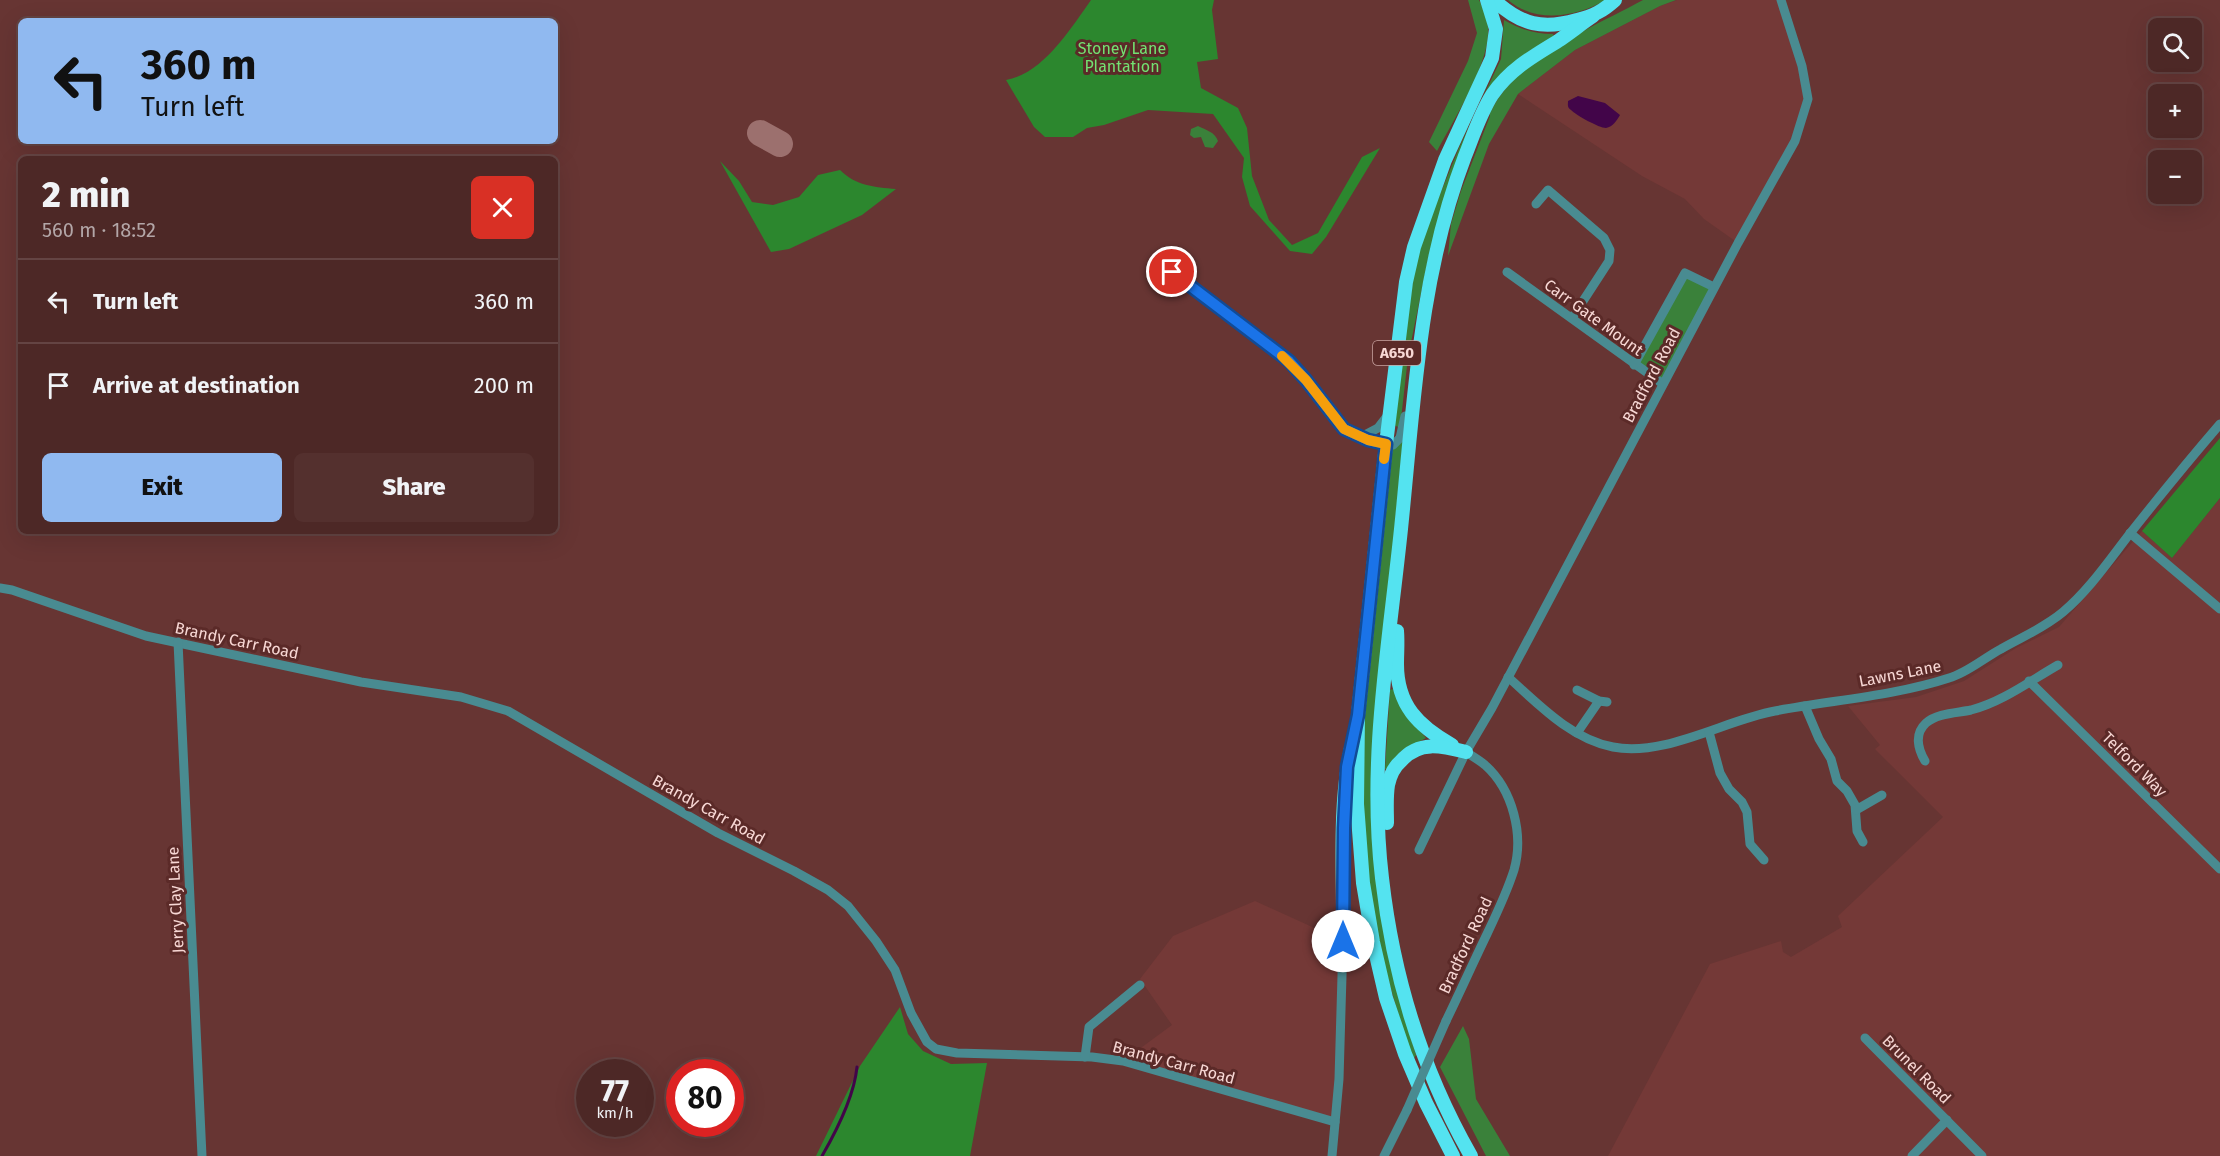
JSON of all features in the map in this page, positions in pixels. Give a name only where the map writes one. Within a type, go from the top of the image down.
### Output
[{"type":"highway","name":"A650","points":[[1453,1156],[1426,1103],[1405,1054],[1386,998],[1373,942],[1363,883],[1357,804],[1358,715],[1386,444],[1406,282],[1414,247],[1445,160],[1494,50],[1496,29],[1487,0]]},
{"type":"highway","name":"A650","points":[[1494,0],[1515,16],[1538,25],[1554,26],[1597,14]]},
{"type":"highway","name":"A650","points":[[1471,1156],[1425,1059],[1404,994],[1390,935],[1382,876],[1378,804],[1380,716],[1419,350],[1435,254],[1450,196],[1486,105],[1499,86],[1518,66],[1615,0]]},
{"type":"highway","points":[[1597,14],[1623,0]]},
{"type":"highway","points":[[1393,602],[1398,640],[1397,665],[1403,697],[1408,708],[1423,726],[1466,752]]},
{"type":"highway","points":[[1343,941],[1347,767],[1358,715]]},
{"type":"highway","points":[[1404,994],[1387,847],[1388,786],[1395,767],[1408,753],[1416,749],[1433,746],[1466,752]]},
{"type":"street","name":"Bradford Road","points":[[1419,850],[1466,752],[1714,287],[1795,141],[1808,99],[1802,66],[1781,0]]},
{"type":"street","points":[[1536,204],[1548,190],[1604,238],[1610,250],[1609,261],[1572,318]]},
{"type":"street","points":[[1172,272],[1289,361],[1344,429],[1361,437],[1386,444],[1393,444],[1400,438],[1404,426],[1410,373],[1419,350]]},
{"type":"street","name":"Carr Gate Mount","points":[[1507,272],[1663,384]]},
{"type":"street","points":[[1634,365],[1685,273],[1714,287]]},
{"type":"street","points":[[1361,437],[1378,428],[1390,412]]},
{"type":"street","name":"Lawns Lane","points":[[1508,677],[1547,712],[1577,733],[1611,747],[1632,749],[1709,732],[1749,717],[1952,678],[2063,612],[2091,583],[2220,424]]},
{"type":"street","points":[[2130,533],[2220,609]]},
{"type":"street","name":"Brandy Carr Road","points":[[0,588],[12,590],[146,636],[361,682],[462,697],[508,711],[718,833],[828,890],[848,906],[876,940],[895,970],[919,1029],[927,1042],[936,1048],[978,1054],[1085,1057],[1123,1061],[1335,1122]]},
{"type":"street","name":"Jerry Clay Lane","points":[[178,642],[202,1156]]},
{"type":"street","points":[[1925,761],[1920,753],[1918,738],[1926,723],[1941,716],[1984,706],[2058,665]]},
{"type":"street","name":"Telford Way","points":[[2029,681],[2220,869]]},
{"type":"street","points":[[1577,690],[1603,701],[1577,733]]},
{"type":"street","points":[[1805,706],[1819,739],[1831,759],[1838,781],[1852,798],[1856,810],[1857,831],[1863,842]]},
{"type":"street","points":[[1709,732],[1724,782],[1742,802],[1747,812],[1750,844],[1764,860]]},
{"type":"street","name":"Bradford Road","points":[[1384,1156],[1505,895],[1514,869],[1518,832],[1510,800],[1485,765],[1466,752]]},
{"type":"street","points":[[1856,810],[1882,795]]},
{"type":"street","points":[[1740,848],[1750,844]]},
{"type":"street","points":[[1332,1156],[1342,1009],[1343,941]]},
{"type":"street","points":[[1085,1057],[1089,1027],[1140,985]]},
{"type":"street","name":"Brunel Road","points":[[1865,1038],[1982,1156]]},
{"type":"street","name":"Brunel Road","points":[[1912,1156],[1947,1120]]},
{"type":"shaded area","points":[[1677,0],[1781,0],[1808,99],[1795,141],[1738,243],[1704,219],[1685,199],[1642,176],[1518,94],[1575,50],[1660,6]]},
{"type":"shaded area","points":[[1578,96],[1605,103],[1620,115],[1606,128],[1593,124],[1568,107],[1568,101]]},
{"type":"shaded area","points":[[2220,498],[2220,1156],[1608,1156],[1710,964],[1781,941],[1783,952],[1791,957],[1842,927],[1838,916],[1943,817],[1875,749],[1880,745],[1848,706],[1916,697],[1964,681],[2016,648],[2059,627],[2142,531],[2172,558]]},
{"type":"shaded area","points":[[1255,901],[1343,941],[1335,1122],[1123,1061],[1172,1025],[1140,979],[1173,936]]},
{"type":"green space","name":"Stoney Lane Plantation","points":[[1091,0],[1214,0],[1212,10],[1218,59],[1197,62],[1201,88],[1238,108],[1247,128],[1252,176],[1269,220],[1292,245],[1318,233],[1362,157],[1380,148],[1326,237],[1312,254],[1290,251],[1250,206],[1242,177],[1244,158],[1213,114],[1148,110],[1104,125],[1087,128],[1073,137],[1045,137],[1034,127],[1006,80],[1032,69],[1044,59],[1065,36]]},
{"type":"green space","points":[[1468,0],[1479,0],[1485,13],[1488,27],[1484,57],[1470,90],[1437,151],[1429,142],[1468,61],[1477,33]]},
{"type":"green space","points":[[1508,0],[1606,0],[1582,11],[1543,15],[1519,8]]},
{"type":"green space","points":[[1643,0],[1676,0],[1575,50],[1518,94],[1489,144],[1448,256],[1451,224],[1461,191],[1490,113],[1502,93],[1536,60],[1557,46]]},
{"type":"green space","points":[[1504,20],[1527,30],[1553,34],[1554,37],[1529,51],[1504,72],[1461,150],[1447,189],[1428,259],[1408,357],[1400,428],[1394,425],[1415,263],[1427,226],[1459,148],[1501,59]]},
{"type":"green space","points":[[1198,126],[1215,135],[1218,141],[1213,148],[1205,147],[1201,137],[1194,138],[1190,135],[1191,129]]},
{"type":"green space","points":[[720,161],[739,181],[752,202],[773,205],[799,197],[818,175],[840,170],[859,183],[896,189],[862,215],[789,249],[771,252]]},
{"type":"green space","points":[[1685,273],[1714,287],[1663,384],[1634,365]]},
{"type":"green space","points":[[2220,438],[2220,498],[2172,558],[2142,531]]},
{"type":"green space","points":[[1403,441],[1372,760],[1405,1018],[1416,1055],[1413,1060],[1379,940],[1370,891],[1363,814],[1365,709],[1374,604],[1392,449]]},
{"type":"green space","points":[[1393,689],[1404,712],[1426,738],[1400,752],[1389,769],[1385,769],[1390,690]]},
{"type":"green space","points":[[900,1007],[908,1034],[923,1051],[951,1064],[987,1063],[970,1156],[816,1156],[860,1066]]},
{"type":"green space","points":[[1463,1026],[1469,1039],[1476,1099],[1510,1156],[1486,1156],[1440,1067]]},
{"type":"waterway","points":[[822,1156],[849,1101],[857,1067]]},
{"type":"taxiway","points":[[760,133],[780,144]]},
{"type":"slow traffic","points":[[1282,356],[1306,380],[1344,429],[1368,440],[1386,444],[1384,459]]},
{"type":"route","points":[[1172,272],[1289,361],[1344,429],[1368,440],[1386,444],[1358,715],[1347,767],[1343,941]]}]
